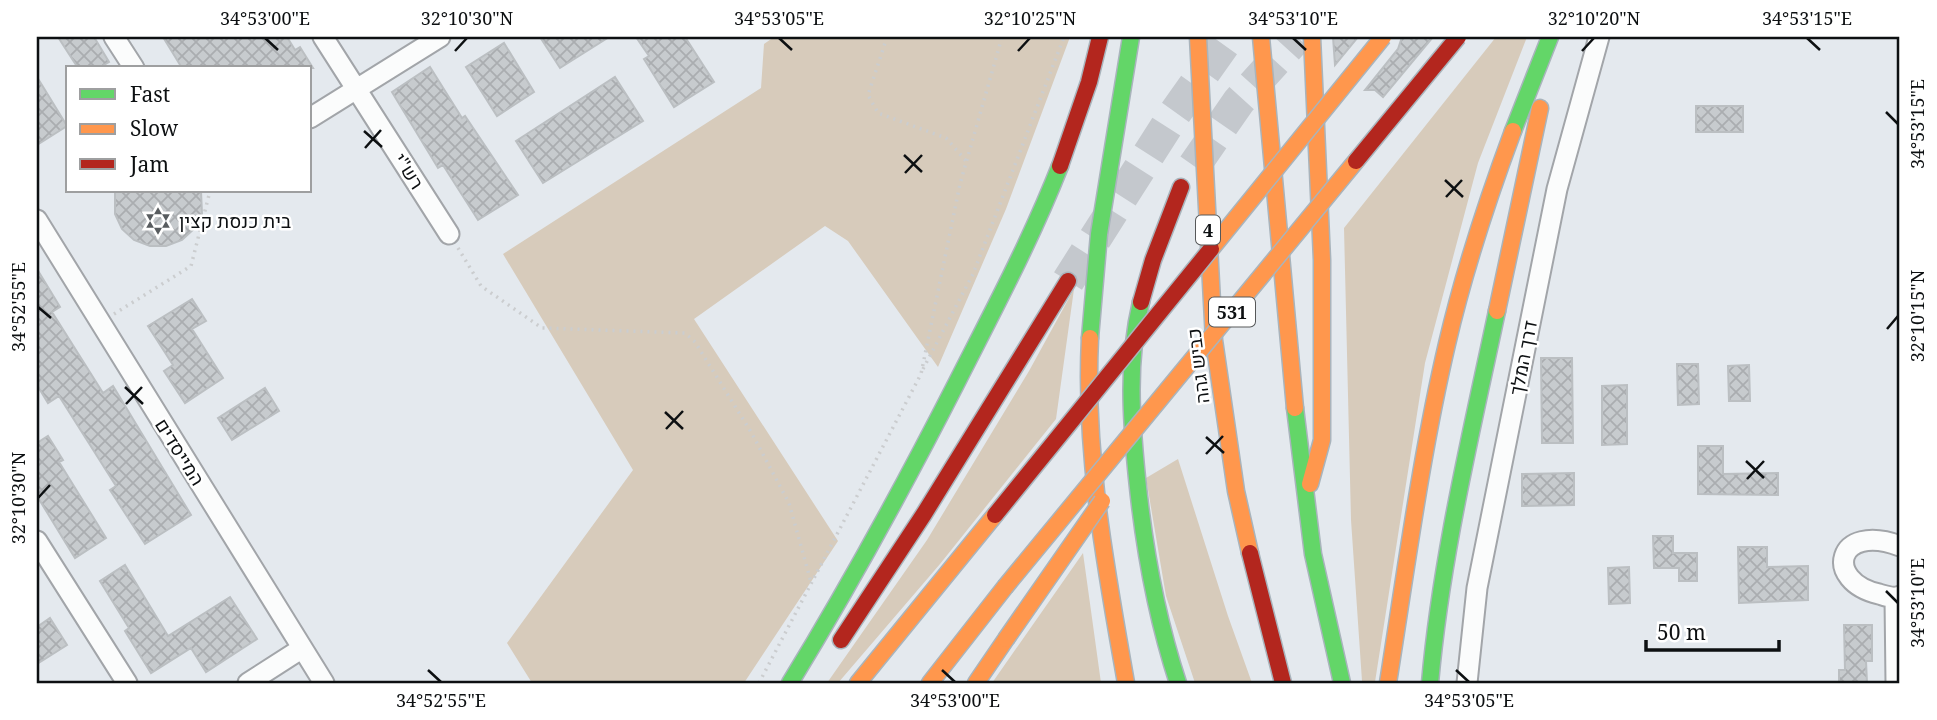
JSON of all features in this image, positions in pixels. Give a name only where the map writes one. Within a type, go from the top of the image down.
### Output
[{"type":"highway","points":[[790,683],[827,624],[891,510],[1007,285],[1061,165],[1082,107],[1100,37]]},
{"type":"highway","points":[[1126,683],[1094,481],[1088,359],[1096,265],[1131,37]]},
{"type":"highway","name":"כביש גהה","points":[[1198,37],[1216,354],[1236,491],[1258,590],[1283,683]]},
{"type":"highway","points":[[1261,37],[1285,315],[1306,501],[1313,554],[1342,683]]},
{"type":"highway","points":[[1306,501],[1322,440],[1322,260],[1312,37]]},
{"type":"highway","points":[[858,683],[1383,37]]},
{"type":"highway","name":"531","points":[[930,683],[1005,587],[1458,37]]},
{"type":"highway","points":[[1388,683],[1424,464],[1447,345],[1487,201],[1550,37]]},
{"type":"highway","points":[[1430,683],[1434,639],[1457,499],[1521,193],[1557,37]]},
{"type":"highway","points":[[1178,683],[1150,579],[1142,531],[1130,379],[1133,336],[1141,297],[1181,187]]},
{"type":"highway","points":[[1124,471],[1274,260]]},
{"type":"highway","points":[[834,650],[924,514],[1068,281]]},
{"type":"highway","points":[[976,683],[1110,491]]},
{"type":"street","points":[[114,37],[133,66]]},
{"type":"street","name":"רש\"י","points":[[323,37],[449,234]]},
{"type":"street","points":[[312,117],[440,37]]},
{"type":"street","name":"דרך המלך","points":[[1467,683],[1477,588],[1557,189],[1599,37]]},
{"type":"street","name":"המייסדים","points":[[37,220],[324,683]]},
{"type":"street","points":[[1896,683],[1898,597],[1867,592],[1854,584],[1843,566],[1850,546],[1860,541],[1871,538],[1900,546]]},
{"type":"street","points":[[37,541],[127,683]]},
{"type":"street","points":[[248,683],[301,649]]},
{"type":"path","points":[[887,37],[869,95],[878,113],[946,138],[967,162]]},
{"type":"path","points":[[921,374],[967,162],[1002,37]]},
{"type":"path","points":[[759,683],[973,274],[1065,37]]},
{"type":"path","points":[[100,323],[191,266],[210,192]]},
{"type":"path","points":[[449,234],[481,286],[542,328],[685,333],[695,342],[751,432],[789,503],[811,582]]},
{"type":"shaded area","points":[[774,37],[1070,37],[1006,209],[938,367],[848,241],[825,226],[694,319],[838,541],[744,683],[532,683],[507,643],[633,470],[503,254],[761,88],[764,44]]},
{"type":"shaded area","points":[[1496,37],[1527,37],[1478,163],[1425,363],[1375,682],[1362,681],[1351,520],[1344,228]]},
{"type":"shaded area","points":[[1074,289],[1056,419],[940,564],[838,683],[827,683],[927,540],[1029,371]]},
{"type":"shaded area","points":[[1178,459],[1252,683],[1195,683],[1166,596],[1146,478]]},
{"type":"shaded area","points":[[1083,553],[1101,683],[992,683]]},
{"type":"building","points":[[58,37],[94,37],[109,62],[102,66],[77,66]]},
{"type":"building","points":[[163,37],[287,37],[295,50],[300,47],[312,66],[181,66]]},
{"type":"building","points":[[540,37],[609,37],[560,68]]},
{"type":"building","points":[[636,37],[685,37],[714,82],[674,107],[644,59],[649,56]]},
{"type":"building","points":[[1333,37],[1358,37],[1335,65]]},
{"type":"building","points":[[1402,37],[1433,37],[1383,97],[1375,90],[1365,90],[1398,49]]},
{"type":"building","points":[[504,43],[534,92],[497,116],[466,67]]},
{"type":"building","points":[[430,67],[462,118],[465,116],[518,195],[478,220],[443,165],[438,168],[392,92]]},
{"type":"building","points":[[37,77],[66,127],[37,145]]},
{"type":"building","points":[[615,77],[643,121],[543,183],[516,141]]},
{"type":"building","points":[[1696,106],[1743,106],[1743,132],[1696,132]]},
{"type":"building","name":"בית כנסת קצין","points":[[115,192],[201,192],[202,214],[194,229],[182,240],[166,246],[150,246],[134,240],[122,229],[115,214]]},
{"type":"building","points":[[37,269],[60,307],[52,312],[103,393],[113,386],[191,515],[145,544],[110,490],[116,486],[59,396],[48,403],[37,385]]},
{"type":"building","points":[[192,299],[206,321],[192,329],[223,378],[185,403],[164,371],[173,365],[148,326]]},
{"type":"building","points":[[1541,358],[1572,358],[1573,443],[1542,443]]},
{"type":"building","points":[[1677,364],[1698,364],[1699,404],[1678,405]]},
{"type":"building","points":[[1749,365],[1750,401],[1729,401],[1728,366]]},
{"type":"building","points":[[1627,385],[1627,444],[1602,445],[1602,386]]},
{"type":"building","points":[[265,388],[279,411],[232,440],[218,418]]},
{"type":"building","points":[[48,436],[63,460],[59,462],[106,538],[75,558],[37,496],[37,443]]},
{"type":"building","points":[[1698,446],[1723,446],[1723,474],[1778,473],[1778,495],[1698,494]]},
{"type":"building","points":[[1574,473],[1574,505],[1522,506],[1522,474]]},
{"type":"building","points":[[1653,536],[1673,536],[1673,553],[1697,553],[1697,581],[1679,581],[1679,568],[1654,568]]},
{"type":"building","points":[[1738,547],[1767,547],[1767,567],[1808,566],[1808,600],[1739,603]]},
{"type":"building","points":[[125,565],[168,636],[230,597],[257,639],[206,672],[191,648],[151,673],[125,631],[129,628],[100,581]]},
{"type":"building","points":[[1629,567],[1630,603],[1609,604],[1608,568]]},
{"type":"building","points":[[50,618],[67,645],[37,664],[37,627]]},
{"type":"building","points":[[1844,625],[1872,625],[1872,661],[1866,661],[1867,683],[1839,683],[1839,670],[1845,670]]},
{"type":"tunnel","points":[[1068,281],[1175,113],[1229,37]]},
{"type":"tunnel","points":[[1194,166],[1239,101],[1297,37]]},
{"type":"traffic: fast","points":[[1090,338],[1099,234],[1131,37]]},
{"type":"traffic: fast","points":[[1513,131],[1550,37]]},
{"type":"traffic: fast","points":[[790,683],[855,572],[937,420],[998,302],[1060,166]]},
{"type":"traffic: fast","points":[[1141,302],[1132,368],[1137,478],[1152,582],[1178,683]]},
{"type":"traffic: fast","points":[[1430,683],[1449,543],[1497,311]]},
{"type":"traffic: fast","points":[[1295,408],[1313,554],[1342,683]]},
{"type":"traffic: slow","points":[[1198,37],[1214,340],[1236,491],[1250,553]]},
{"type":"traffic: slow","points":[[1261,37],[1295,408]]},
{"type":"traffic: slow","points":[[1310,484],[1322,440],[1322,260],[1312,37]]},
{"type":"traffic: slow","points":[[1211,249],[1383,37]]},
{"type":"traffic: slow","points":[[1497,311],[1540,108]]},
{"type":"traffic: slow","points":[[1388,683],[1422,470],[1447,344],[1477,236],[1513,131]]},
{"type":"traffic: slow","points":[[1005,587],[1356,161]]},
{"type":"traffic: slow","points":[[1090,338],[1093,468],[1104,554],[1126,683]]},
{"type":"traffic: slow","points":[[1006,639],[1102,501]]},
{"type":"traffic: slow","points":[[858,683],[995,515]]},
{"type":"traffic: slow","points":[[930,683],[1005,587]]},
{"type":"traffic: slow","points":[[976,683],[1006,639]]},
{"type":"traffic: jam","points":[[1060,166],[1089,82],[1100,37]]},
{"type":"traffic: jam","points":[[1356,161],[1458,37]]},
{"type":"traffic: jam","points":[[1141,302],[1153,260],[1181,187]]},
{"type":"traffic: jam","points":[[995,515],[1211,249]]},
{"type":"traffic: jam","points":[[841,640],[924,514],[1068,281]]},
{"type":"traffic: jam","points":[[1250,553],[1283,683]]},
{"type":"place","name":"בית כנסת קצין","points":[[158,221]]}]
